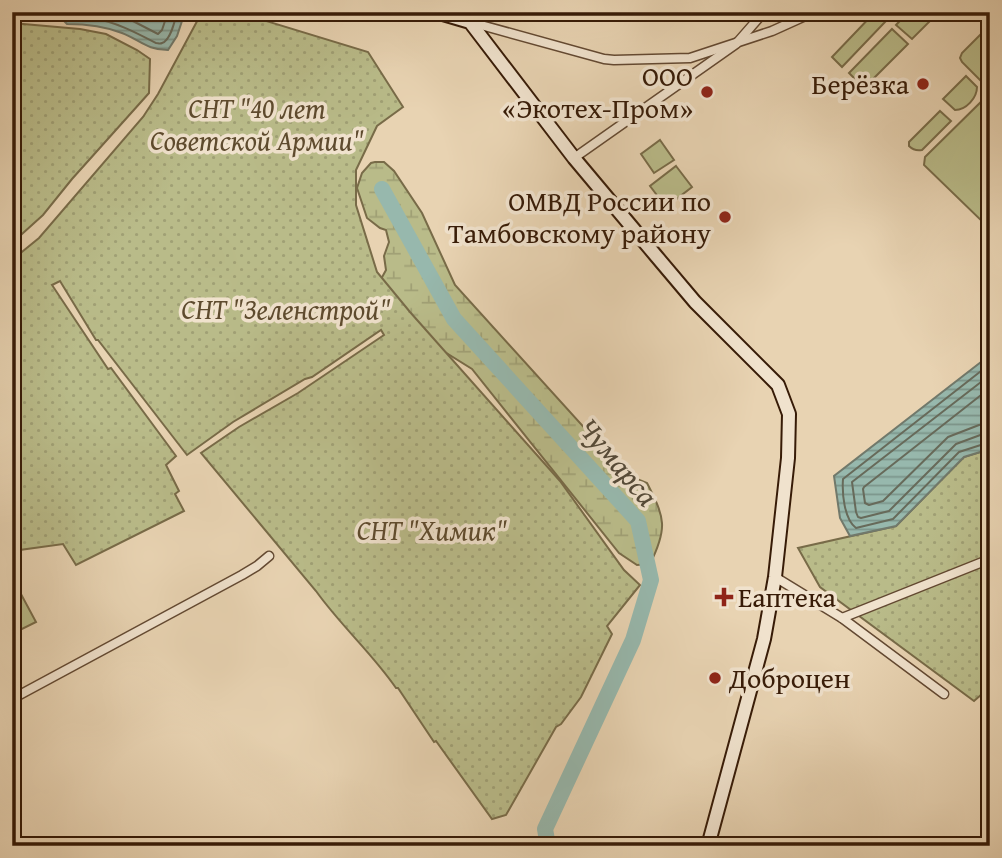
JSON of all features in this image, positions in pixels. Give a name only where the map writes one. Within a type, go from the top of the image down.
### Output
[{"type":"main road","points":[[436,12],[470,22],[574,158],[695,302],[778,385],[789,414],[788,458],[775,577],[764,639],[708,846]]},
{"type":"street","points":[[574,158],[736,44],[764,12]]},
{"type":"street","points":[[470,22],[614,60],[691,58],[772,31],[814,12]]},
{"type":"street","points":[[12,699],[242,575],[269,556]]},
{"type":"street","points":[[842,618],[990,559]]},
{"type":"street","points":[[775,577],[842,618],[944,694]]},
{"type":"green space","points":[[202,12],[237,12],[368,52],[403,107],[377,126],[356,170],[356,205],[377,272],[560,481],[624,570],[640,585],[607,626],[612,634],[581,697],[556,727],[506,815],[492,819],[436,741],[434,742],[398,688],[201,453],[239,427],[298,393],[384,335],[381,330],[312,377],[233,422],[187,455],[96,340],[60,281],[52,285],[108,369],[111,368],[176,456],[166,465],[179,491],[175,494],[184,511],[76,565],[63,544],[12,551],[12,260],[39,238],[143,117]]},
{"type":"green space","points":[[875,12],[885,22],[842,67],[832,57]]},
{"type":"green space","points":[[908,12],[926,12],[932,19],[912,39],[896,25]]},
{"type":"green space","points":[[12,23],[106,34],[150,59],[149,93],[43,215],[12,243]]},
{"type":"green space","points":[[990,25],[990,80],[982,82],[960,58]]},
{"type":"green space","points":[[892,29],[908,44],[864,88],[849,73]]},
{"type":"green space","points":[[966,76],[977,87],[977,91],[967,106],[955,110],[943,99]]},
{"type":"green space","points":[[990,93],[990,229],[924,165],[925,157]]},
{"type":"green space","points":[[940,111],[951,121],[922,150],[909,146],[909,142]]},
{"type":"green space","points":[[660,140],[674,160],[654,173],[641,154]]},
{"type":"green space","points":[[375,162],[384,162],[394,171],[422,213],[455,285],[627,475],[647,483],[658,505],[662,523],[660,541],[650,564],[637,565],[619,553],[472,369],[387,316],[375,290],[386,270],[384,256],[389,242],[386,230],[367,218],[357,188],[362,173]]},
{"type":"green space","points":[[676,166],[692,187],[666,207],[650,186]]},
{"type":"green space","points":[[990,449],[990,687],[974,701],[820,587],[798,548],[896,526],[964,457]]},
{"type":"green space","points":[[12,569],[18,580],[15,583],[36,622],[12,634]]},
{"type":"water","points":[[59,12],[182,12],[184,15],[177,36],[168,50],[161,50],[108,29],[67,24],[58,15]]},
{"type":"water","points":[[990,355],[990,449],[964,457],[896,526],[850,536],[840,518],[834,476]]},
{"type":"waterway","name":"Чумарса","points":[[382,189],[454,319],[638,521],[651,580],[633,640],[545,829],[548,846]]},
{"type":"place","name":"Берёзка","points":[[923,84]]},
{"type":"place","name":"ООО «Экотех-Пром»","points":[[707,92]]},
{"type":"place","name":"ОМВД России по Тамбовскому району","points":[[725,217]]},
{"type":"place","name":"Еаптека","points":[[724,597]]},
{"type":"place","name":"Доброцен","points":[[715,678]]},
{"type":"park label","name":"СНТ \"40 лет Советской Армии\"","points":[[257,124]]},
{"type":"park label","name":"СНТ \"Зеленстрой\"","points":[[286,309]]},
{"type":"park label","name":"СНТ \"Химик\"","points":[[432,530]]}]
